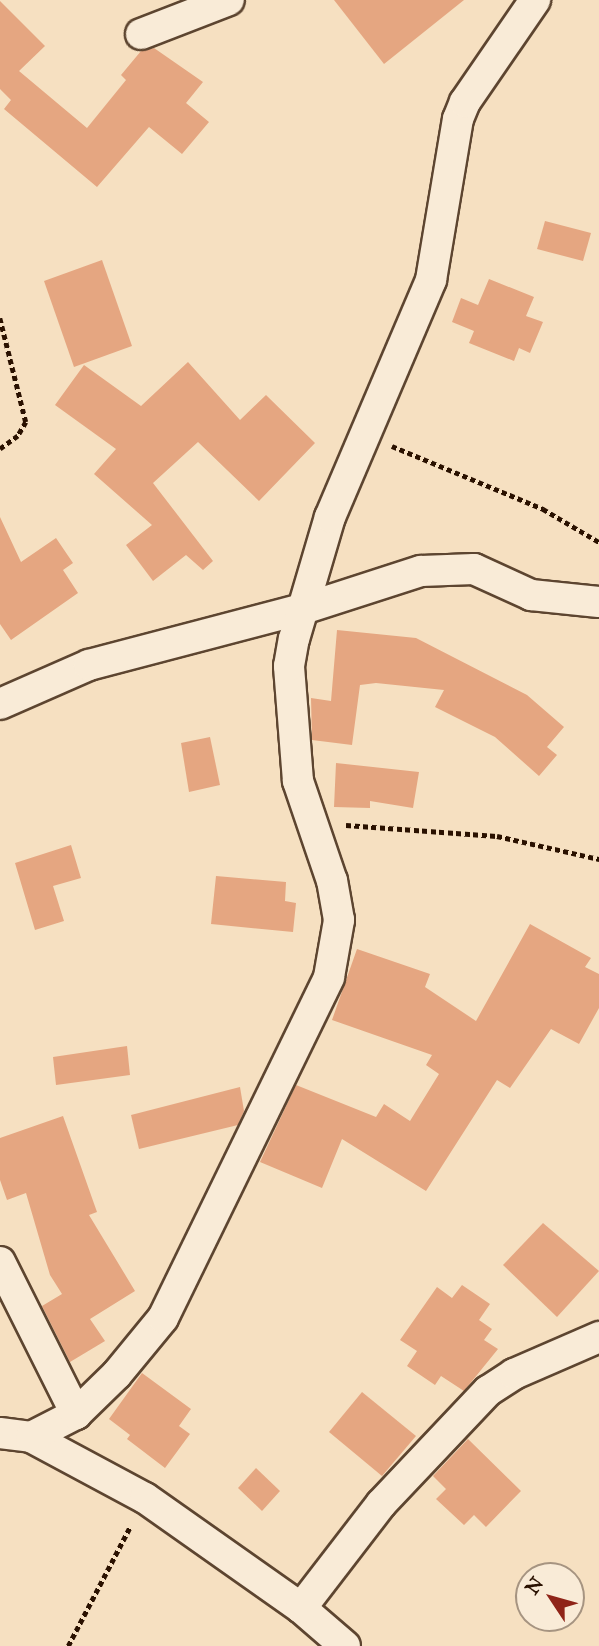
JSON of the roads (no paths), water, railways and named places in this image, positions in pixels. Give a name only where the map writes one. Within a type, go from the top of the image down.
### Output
[{"type":"street","points":[[141,34],[229,0]]},
{"type":"street","points":[[31,1437],[76,1413],[117,1374],[163,1318],[329,977],[339,920],[313,824],[298,781],[289,666],[330,517],[430,280],[458,119],[535,0]]},
{"type":"street","points":[[0,704],[89,665],[303,609],[421,571],[456,568],[489,573],[531,595],[599,602]]},
{"type":"street","points":[[0,1262],[76,1413]]},
{"type":"street","points":[[301,1608],[381,1504],[488,1391],[513,1374],[599,1337]]},
{"type":"street","points":[[0,1433],[31,1437],[145,1498],[301,1608],[345,1646]]}]
